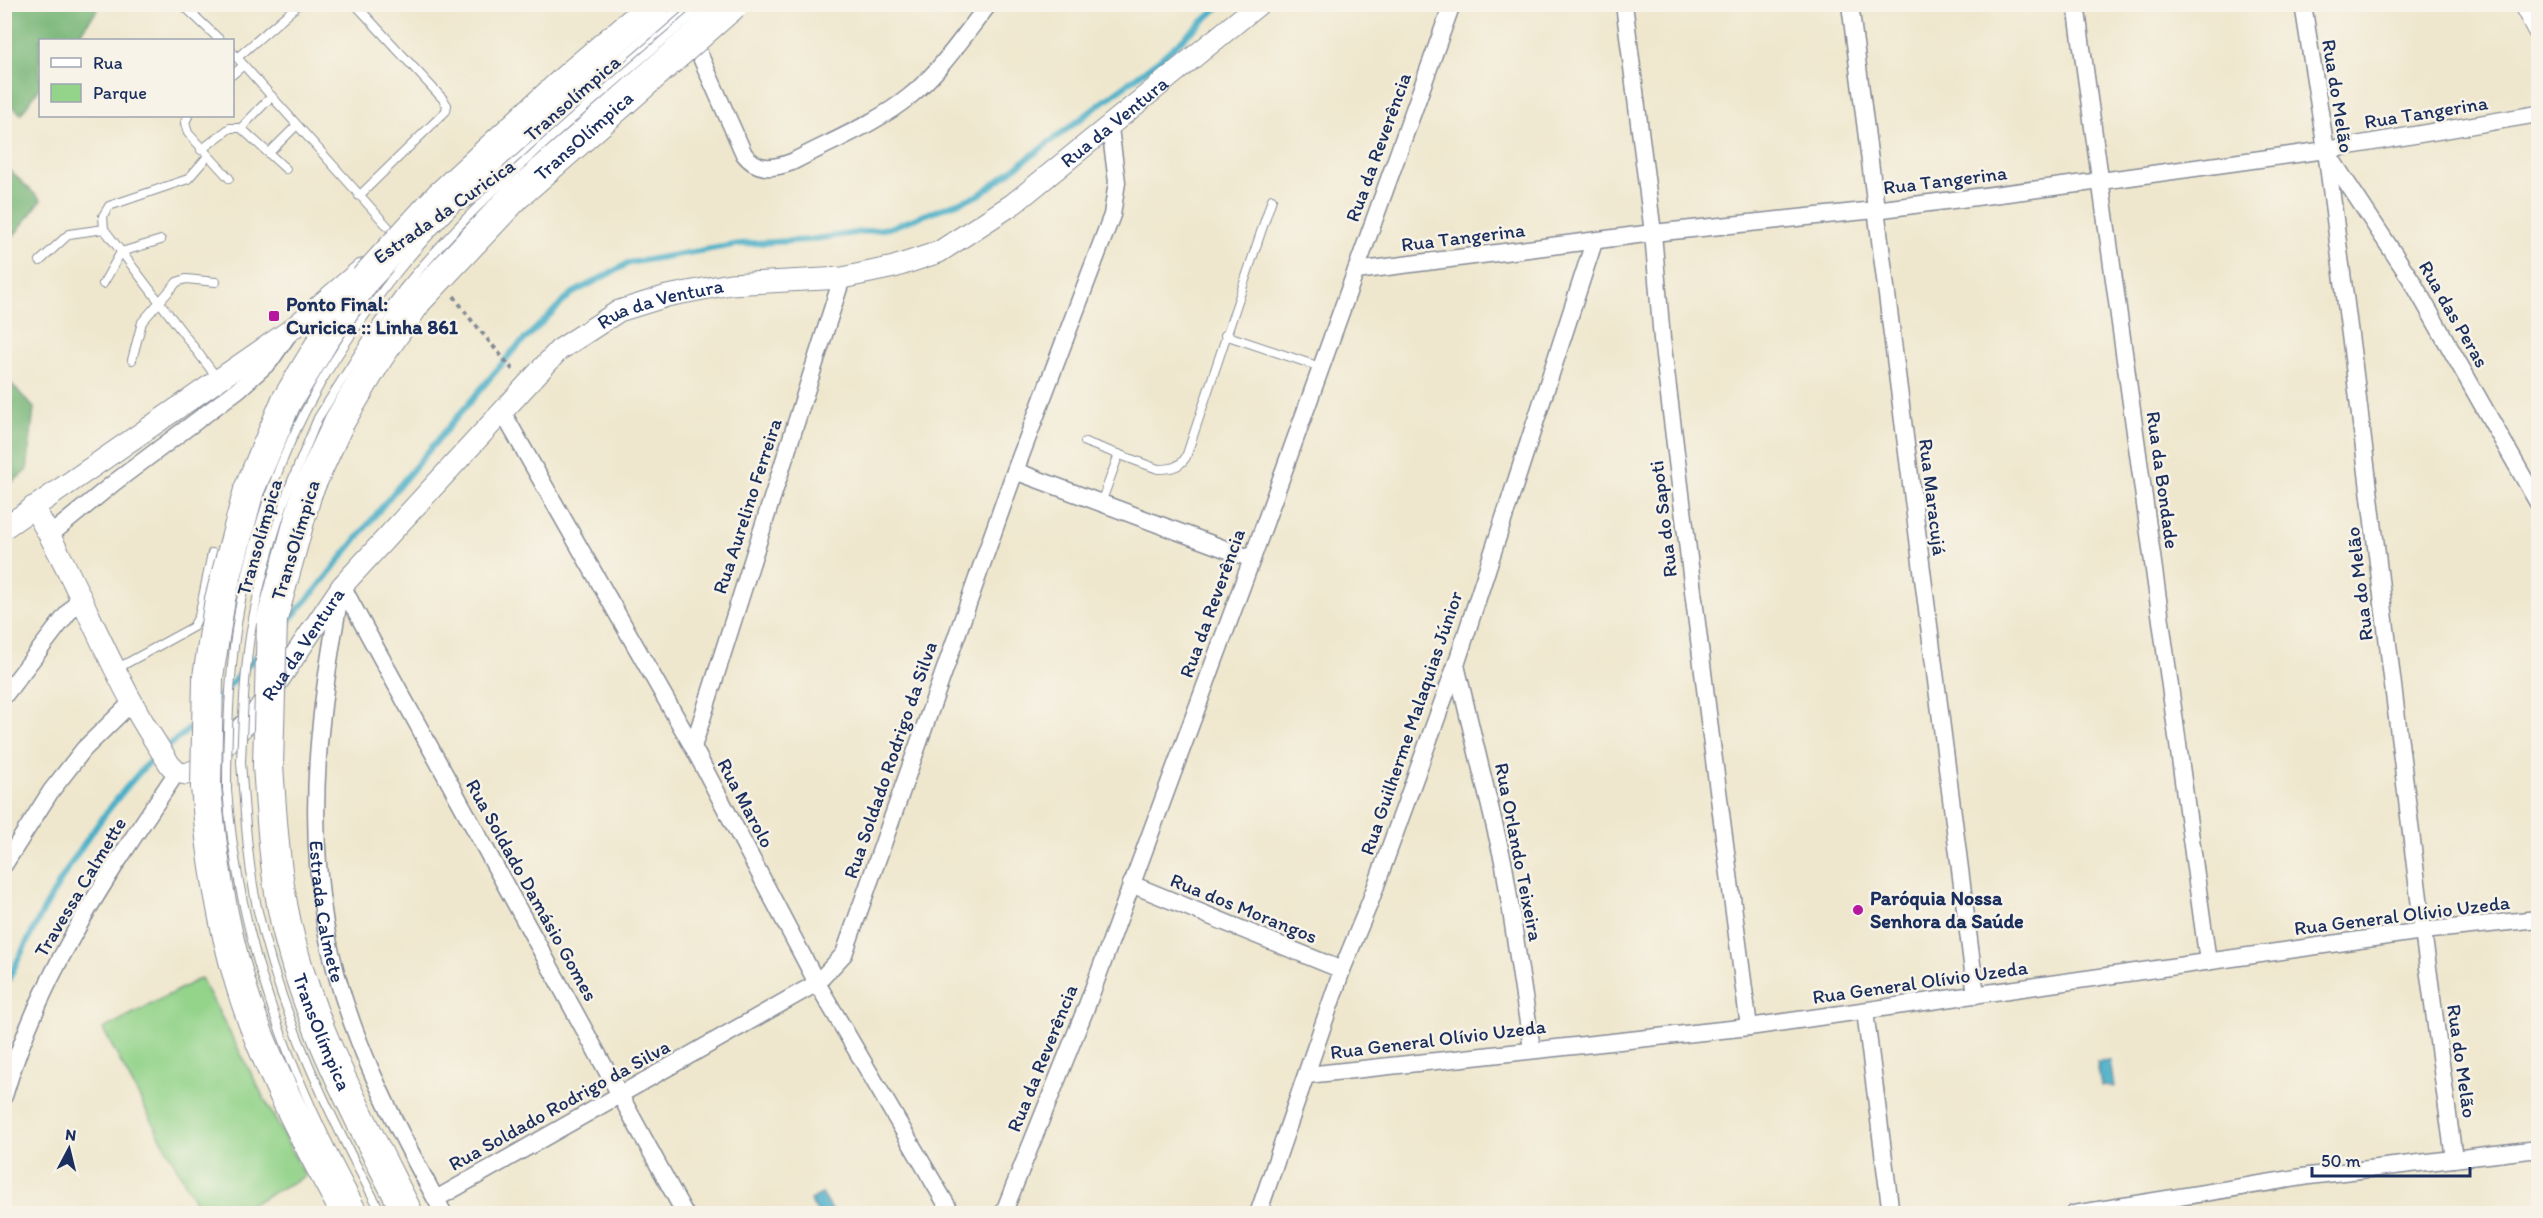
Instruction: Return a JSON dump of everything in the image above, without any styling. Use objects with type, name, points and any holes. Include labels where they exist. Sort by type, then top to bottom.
[{"type":"highway","name":"TransOlímpica","points":[[408,1214],[351,1101],[320,1029],[296,962],[254,764],[272,619],[298,490],[378,357],[410,295],[515,196],[733,4]]},
{"type":"highway","name":"TransOlímpica","points":[[347,1214],[317,1161],[268,1054],[241,985],[226,928],[210,845],[216,787],[208,677],[220,599],[259,493],[286,402],[324,339],[378,280],[446,192],[572,75],[680,7]]},
{"type":"street","points":[[680,7],[744,154],[752,164],[778,167],[792,162],[882,114],[911,95],[933,73],[989,4]]},
{"type":"street","name":"Rua da Ventura","points":[[173,769],[186,774],[205,766],[257,712],[342,586],[559,350],[619,311],[667,296],[730,284],[842,278],[894,267],[939,252],[1013,204],[1110,128],[1259,4]]},
{"type":"street","name":"Rua da Reverência","points":[[1003,1214],[1086,1008],[1252,559],[1452,4]]},
{"type":"street","name":"Rua do Sapoti","points":[[1624,4],[1653,233],[1662,339],[1749,1027]]},
{"type":"street","name":"Rua Maracujá","points":[[1850,4],[1976,995]]},
{"type":"street","name":"Rua da Bondade","points":[[2076,4],[2208,962]]},
{"type":"street","name":"Rua do Melão","points":[[2303,4],[2326,150],[2423,931],[2454,1159]]},
{"type":"street","points":[[2524,4],[2538,30]]},
{"type":"street","name":"Estrada da Curicica","points":[[4,528],[292,329],[398,238],[499,175],[680,7]]},
{"type":"street","name":"Rua Tangerina","points":[[1356,271],[1653,233],[1875,210],[2101,181],[2326,150],[2538,114]]},
{"type":"street","name":"Rua Soldado Rodrigo da Silva","points":[[440,1206],[620,1094],[817,983],[844,954],[1015,471],[1112,215],[1117,182],[1110,128]]},
{"type":"street","name":"Rua das Peras","points":[[2326,150],[2412,281],[2538,503]]},
{"type":"street","name":"Rua Guilherme Malaquias Júnior","points":[[1258,1214],[1342,970],[1374,891],[1456,665],[1593,242]]},
{"type":"street","name":"Rua Aurelino Ferreira","points":[[693,747],[842,278]]},
{"type":"street","points":[[50,535],[114,482],[239,389],[270,361],[292,329]]},
{"type":"street","name":"Rua Marolo","points":[[503,413],[693,747],[817,983],[952,1214]]},
{"type":"street","points":[[1015,471],[1252,559]]},
{"type":"street","points":[[33,507],[81,596],[132,702],[173,769]]},
{"type":"street","name":"Rua Soldado Damásio Gomes","points":[[342,586],[686,1214]]},
{"type":"street","name":"Estrada Calmete","points":[[342,586],[327,663],[319,727],[315,789],[325,925],[356,1030],[382,1096],[440,1206]]},
{"type":"street","points":[[4,696],[81,596]]},
{"type":"street","name":"Rua Orlando Teixeira","points":[[1456,665],[1504,865],[1532,1049]]},
{"type":"street","points":[[4,865],[51,791],[84,749],[132,702]]},
{"type":"street","name":"Travessa Calmette","points":[[4,1096],[29,1022],[57,962],[93,897],[173,769]]},
{"type":"street","name":"Rua dos Morangos","points":[[1131,884],[1342,970]]},
{"type":"street","name":"Rua General Olívio Uzeda","points":[[1307,1075],[1749,1027],[2423,931],[2538,919]]},
{"type":"street","points":[[1865,1011],[1891,1214]]},
{"type":"street","points":[[2074,1214],[2309,1176],[2538,1149]]},
{"type":"lane","points":[[298,4],[235,55],[398,238]]},
{"type":"lane","points":[[355,4],[447,105],[446,111],[359,196]]},
{"type":"lane","name":"Transolímpica","points":[[410,295],[432,253],[484,200],[705,4]]},
{"type":"lane","points":[[183,5],[219,39]]},
{"type":"lane","points":[[234,73],[244,65]]},
{"type":"lane","points":[[241,128],[272,96]]},
{"type":"lane","points":[[188,117],[185,123],[188,133],[230,178]]},
{"type":"lane","points":[[270,153],[297,125]]},
{"type":"lane","points":[[218,380],[104,229],[103,216],[109,206],[188,179],[205,153],[230,128],[241,128],[286,169]]},
{"type":"lane","points":[[1085,442],[1158,469],[1180,465],[1186,457],[1225,334],[1272,199]]},
{"type":"lane","points":[[40,261],[69,234],[104,229]]},
{"type":"lane","points":[[103,284],[121,252],[161,240]]},
{"type":"lane","points":[[132,360],[142,322],[177,282],[186,279],[216,282]]},
{"type":"lane","points":[[1225,334],[1320,367]]},
{"type":"lane","points":[[1101,503],[1119,454]]},
{"type":"lane","points":[[116,669],[193,627],[199,616],[212,553]]},
{"type":"lane","name":"Transolímpica","points":[[254,764],[248,845],[257,907],[277,978],[323,1096],[350,1155],[382,1214]]},
{"type":"lane","name":"Transolímpica","points":[[216,787],[231,842],[245,918],[259,970],[283,1040],[330,1150],[365,1214]]},
{"type":"path","points":[[495,349],[508,365]]},
{"type":"green space","points":[[5,4],[101,5],[76,39],[39,39],[39,88],[21,114],[5,100]]},
{"type":"green space","points":[[4,165],[41,200],[5,247],[4,247]]},
{"type":"green space","points":[[5,377],[34,408],[27,470],[5,488]]},
{"type":"green space","points":[[201,978],[305,1176],[234,1213],[201,1213],[103,1029]]},
{"type":"water","points":[[2110,1061],[2114,1087],[2101,1086],[2097,1062]]},
{"type":"water","points":[[822,1194],[834,1213],[818,1213],[810,1200]]},
{"type":"waterway","points":[[282,628],[512,352],[571,294],[629,263],[740,244],[808,240],[889,228],[979,195],[1159,60],[1222,4]]},
{"type":"waterway","points":[[217,699],[261,651]]},
{"type":"waterway","points":[[4,989],[34,928],[84,843],[147,764],[196,722]]},
{"type":"place","name":"Ponto Final: Curicica :: Linha 861","points":[[274,316]]},
{"type":"place","name":"Paróquia Nossa Senhora da Saúde","points":[[1858,910]]}]
